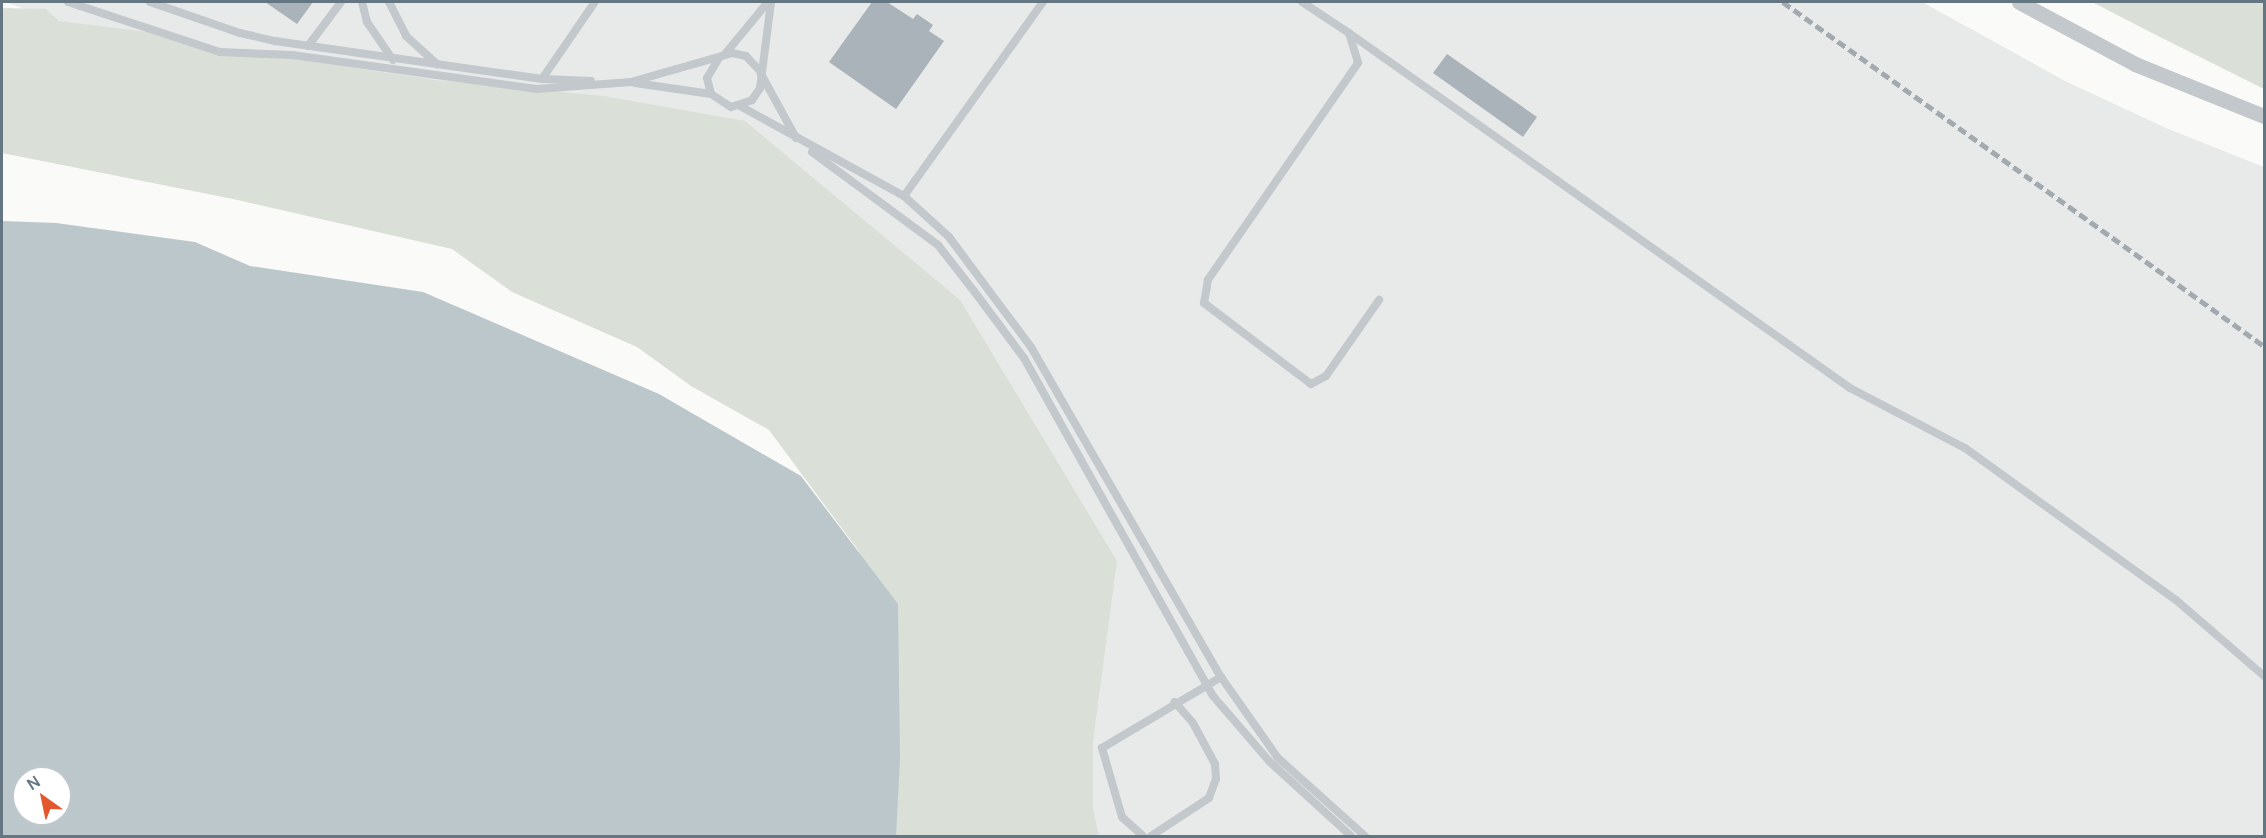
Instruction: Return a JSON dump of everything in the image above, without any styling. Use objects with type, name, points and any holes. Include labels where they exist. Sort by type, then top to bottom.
[{"type":"street","points":[[2019,2],[2135,64],[2265,116]]},
{"type":"lane","points":[[68,2],[220,52],[292,55],[537,89],[632,82],[723,56],[746,56],[760,73],[798,141],[938,245],[974,291],[1024,358],[1207,685],[1270,762],[1351,837]]},
{"type":"lane","points":[[150,2],[240,33],[308,46],[542,79],[632,82],[711,94],[723,105],[740,106],[798,141],[904,196],[949,237],[1031,347],[1221,677],[1278,758],[1365,837]]},
{"type":"lane","points":[[308,46],[341,2]]},
{"type":"lane","points":[[362,2],[367,22],[401,70]]},
{"type":"lane","points":[[389,2],[406,36],[437,64]]},
{"type":"lane","points":[[542,79],[595,2]]},
{"type":"lane","points":[[711,94],[709,69],[770,2]]},
{"type":"lane","points":[[740,106],[757,95],[770,2]]},
{"type":"lane","points":[[904,196],[1043,2]]},
{"type":"lane","points":[[1302,2],[1850,387],[1965,448],[2176,600],[2265,676]]},
{"type":"lane","points":[[1349,33],[1358,63],[1208,280],[1203,297],[1204,303],[1311,384],[1326,376],[1379,300]]},
{"type":"lane","points":[[1143,837],[1122,817],[1102,748],[1175,702],[1221,677]]},
{"type":"lane","points":[[1151,837],[1209,798],[1216,779],[1215,764],[1198,733],[1175,702]]},
{"type":"shaded area","points":[[5,2],[1922,2],[2065,81],[2166,128],[2264,167],[2264,836],[1068,836],[1058,693],[427,93],[59,21]]},
{"type":"shaded area","points":[[2092,2],[2264,2],[2264,89],[2156,35]]},
{"type":"shaded area","points":[[2,8],[46,9],[59,21],[155,33],[212,47],[435,80],[603,96],[745,121],[960,300],[1117,561],[1093,741],[1093,810],[1099,836],[893,836],[883,608],[858,550],[769,430],[691,386],[637,347],[512,292],[452,249],[233,199],[2,153]]},
{"type":"shaded area","points":[[2,221],[56,223],[195,242],[250,266],[423,292],[659,394],[801,476],[898,604],[900,759],[896,836],[2,836]]},
{"type":"building","points":[[265,2],[313,2],[297,24]]},
{"type":"building","points":[[872,2],[887,2],[913,19],[917,14],[933,25],[929,31],[944,41],[896,109],[829,62]]},
{"type":"building","points":[[1447,54],[1537,117],[1523,137],[1433,73]]},
{"type":"railway","points":[[1783,2],[2264,346]]}]
